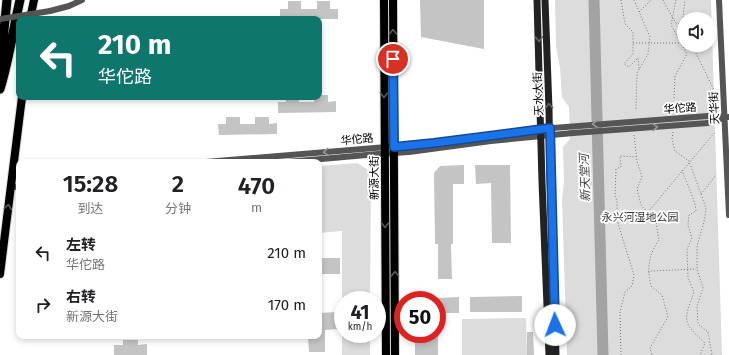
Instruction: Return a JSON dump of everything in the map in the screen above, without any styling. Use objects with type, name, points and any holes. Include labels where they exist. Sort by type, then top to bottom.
[{"type":"highway","points":[[0,73],[7,0]]},
{"type":"highway","points":[[16,16],[20,0]]},
{"type":"highway","points":[[0,89],[6,69],[16,16]]},
{"type":"main road","points":[[31,16],[34,0]]},
{"type":"main road","name":"新源大街","points":[[384,0],[386,355]]},
{"type":"main road","name":"新源大街","points":[[393,0],[395,355]]},
{"type":"main road","name":"天水大街","points":[[537,0],[540,128],[549,355]]},
{"type":"main road","name":"天水大街","points":[[545,0],[556,355]]},
{"type":"main road","points":[[17,159],[22,100]]},
{"type":"main road","points":[[0,274],[16,171]]},
{"type":"street","points":[[19,16],[50,11],[69,6],[82,0]]},
{"type":"street","name":"天华街","points":[[719,0],[727,117],[729,215]]},
{"type":"street","points":[[0,19],[16,16]]},
{"type":"street","name":"华佗路","points":[[394,150],[540,128],[708,116],[727,117]]},
{"type":"street","name":"华佗路","points":[[251,159],[385,150],[409,152],[573,133],[708,123],[727,117]]},
{"type":"street","name":"华佗路","points":[[312,159],[385,150]]},
{"type":"path","points":[[621,0],[625,24],[632,32],[633,43],[633,54],[624,64],[630,67],[638,58],[639,69]]},
{"type":"path","points":[[634,0],[650,37],[648,54],[637,73],[636,109]]},
{"type":"path","points":[[638,12],[651,0]]},
{"type":"path","points":[[663,0],[677,23]]},
{"type":"path","points":[[676,0],[671,24],[677,35]]},
{"type":"path","points":[[684,12],[685,0]]},
{"type":"path","points":[[633,43],[677,43]]},
{"type":"path","points":[[674,98],[675,76],[687,54],[686,52]]},
{"type":"path","points":[[695,52],[714,90]]},
{"type":"path","points":[[673,130],[672,139],[675,151],[689,161],[706,208],[704,222],[697,246],[697,269],[702,288],[697,306],[698,324],[708,332],[712,355]]},
{"type":"path","points":[[648,212],[689,161],[715,132]]},
{"type":"path","points":[[634,135],[636,157],[642,177],[638,189],[641,205],[656,222],[659,240],[652,251],[648,272],[651,286],[662,295],[668,317],[650,348],[652,355]]},
{"type":"path","points":[[621,355],[620,312],[625,292],[632,286],[634,275],[617,220],[617,201],[615,196],[616,169],[622,167],[620,156],[636,157]]},
{"type":"path","points":[[682,170],[688,188],[696,202],[696,211],[689,215],[688,225],[692,238],[687,249],[688,278],[694,292],[686,316],[688,328],[705,343],[700,355]]},
{"type":"path","points":[[701,194],[716,175]]},
{"type":"path","points":[[648,272],[651,270],[697,269]]},
{"type":"green space","name":"永兴河湿地公园","points":[[555,0],[711,0],[711,12],[677,12],[677,52],[713,52],[722,355],[567,355],[562,200],[564,182],[563,147],[570,139],[569,107],[562,97],[560,68],[556,47]]},
{"type":"green space","points":[[357,163],[367,169],[371,181],[370,291],[342,291],[342,231],[322,233],[322,166]]},
{"type":"green space","points":[[526,318],[527,355],[462,355],[462,319]]},
{"type":"green space","points":[[342,343],[370,343],[370,355],[342,355]]},
{"type":"building","points":[[420,0],[484,0],[484,49],[421,37]]},
{"type":"building","points":[[288,1],[301,1],[301,9],[317,9],[317,1],[330,1],[330,9],[338,9],[338,19],[322,19],[322,16],[280,16],[280,9],[288,9]]},
{"type":"building","points":[[322,95],[328,95],[328,102],[336,101],[336,112],[278,113],[278,102],[286,102],[286,100],[299,100],[299,102],[314,102],[314,100],[322,100]]},
{"type":"building","points":[[226,117],[240,117],[240,124],[255,124],[255,117],[269,117],[269,124],[277,123],[277,134],[219,135],[218,124],[226,124]]},
{"type":"building","points":[[464,165],[464,184],[453,184],[453,244],[451,244],[452,279],[438,279],[438,244],[435,244],[434,173],[440,166]]},
{"type":"building","points":[[475,165],[510,165],[511,243],[492,243],[491,183],[476,184]]},
{"type":"building","points":[[322,258],[340,258],[340,274],[322,274]]},
{"type":"building","points":[[522,296],[522,312],[470,312],[470,297]]},
{"type":"building","points":[[459,297],[459,313],[446,313],[446,298]]},
{"type":"building","points":[[334,312],[334,329],[325,330],[325,352],[309,352],[308,339],[322,339],[322,313]]},
{"type":"building","points":[[527,332],[533,332],[534,355],[527,355]]},
{"type":"building","points":[[123,340],[138,340],[138,345],[147,344],[147,355],[114,355],[114,345],[123,345]]},
{"type":"building","points":[[415,343],[438,343],[438,355],[415,355]]},
{"type":"waterway","name":"新天堂河","points":[[594,0],[603,355]]},
{"type":"route","points":[[393,59],[394,147],[540,128],[550,128],[555,325]]}]
